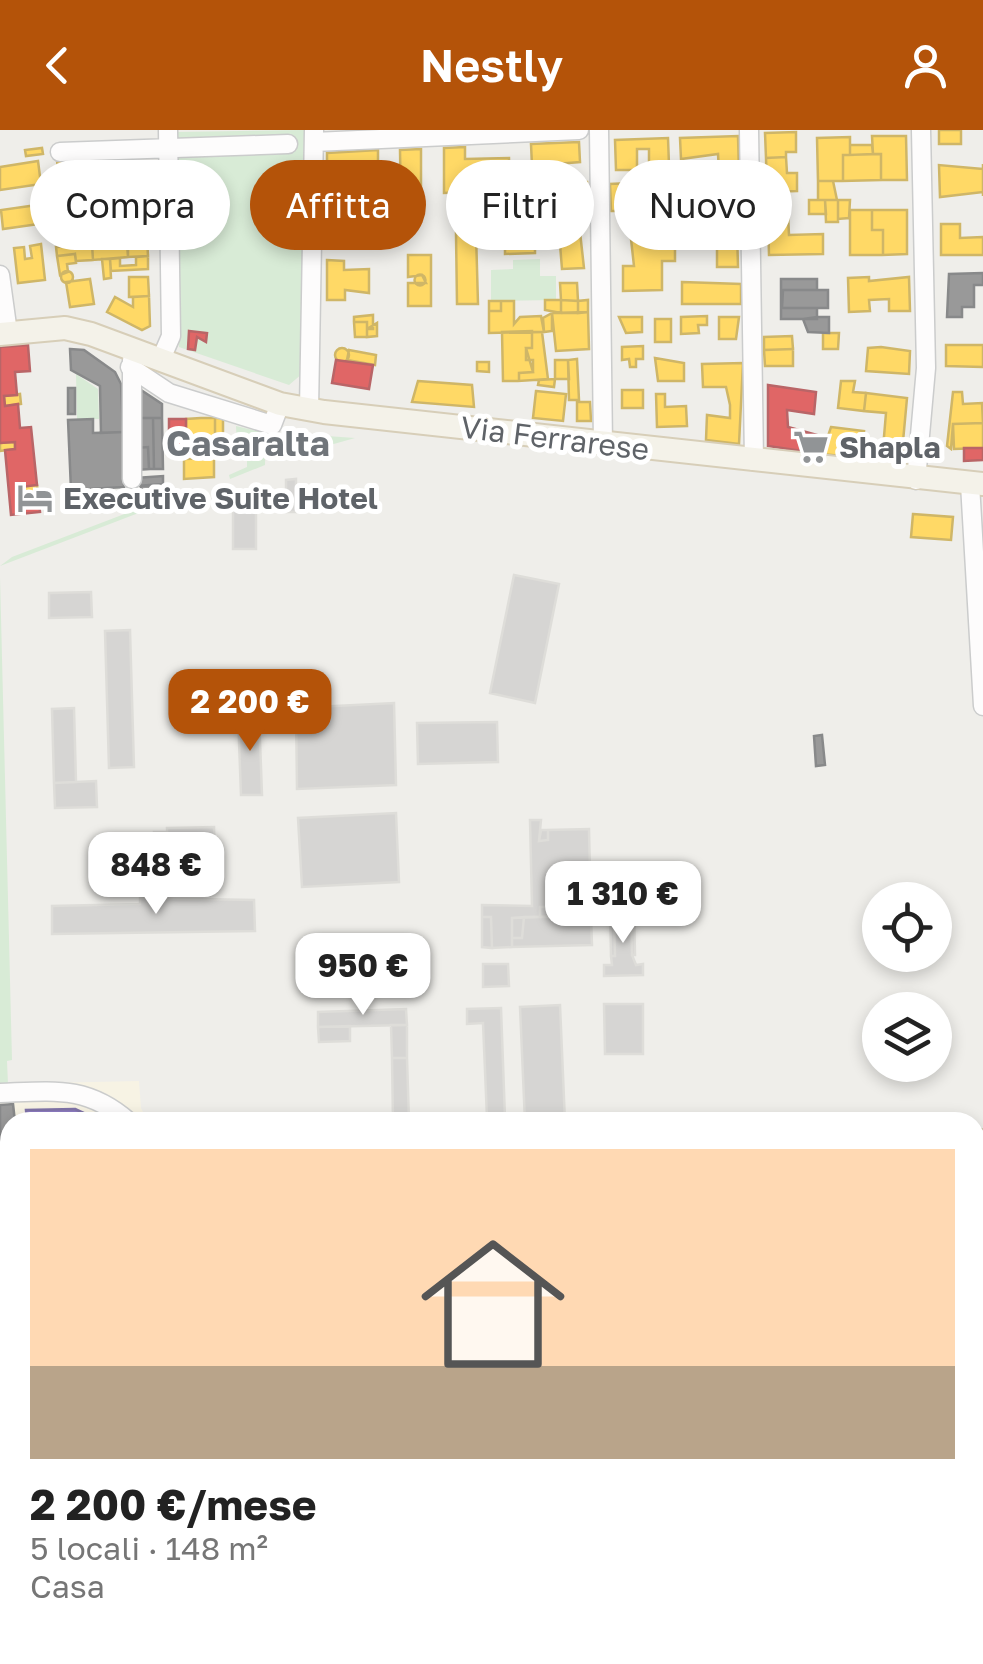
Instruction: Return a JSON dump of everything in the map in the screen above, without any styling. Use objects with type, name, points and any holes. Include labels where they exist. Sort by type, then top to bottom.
[{"type":"main road","name":"Via Ferrarese","points":[[4,333],[65,328],[133,358],[161,359],[280,404],[309,409],[977,484]]},
{"type":"street","points":[[161,359],[171,336],[168,130]]},
{"type":"street","points":[[309,409],[314,136],[579,130]]},
{"type":"street","points":[[599,130],[603,444]]},
{"type":"street","points":[[749,130],[754,461]]},
{"type":"street","points":[[916,480],[926,368],[921,130]]},
{"type":"street","points":[[60,152],[288,144]]},
{"type":"street","points":[[0,275],[4,333]]},
{"type":"street","points":[[133,358],[168,394],[272,425],[280,404]]},
{"type":"street","points":[[132,480],[133,358]]},
{"type":"street","points":[[977,484],[972,536],[983,706]]},
{"type":"street","points":[[972,536],[983,559]]},
{"type":"street","points":[[0,1093],[85,1094],[106,1102],[118,1112]]},
{"type":"shaded area","points":[[139,1081],[143,1112],[0,1112],[0,1084]]},
{"type":"green space","points":[[304,130],[304,160],[250,160],[250,250],[304,250],[303,373],[289,385],[179,347],[177,250],[230,250],[230,160],[176,160],[175,132]]},
{"type":"green space","points":[[540,259],[540,276],[556,276],[556,300],[491,301],[491,270],[513,269],[513,260]]},
{"type":"green space","points":[[76,374],[98,389],[99,419],[77,419]]},
{"type":"green space","points":[[260,423],[266,425],[265,465],[230,479],[229,475],[247,467],[247,451],[237,448],[236,426],[257,431]]},
{"type":"green space","points":[[327,436],[355,438],[277,460],[278,447],[300,450],[302,444]]},
{"type":"green space","points":[[148,505],[149,509],[0,566],[12,557]]},
{"type":"green space","points":[[0,577],[12,1060],[7,1061],[8,1084],[0,1084]]},
{"type":"building: Abitazioni","points":[[939,130],[961,130],[961,144],[939,144]]},
{"type":"building: Abitazioni","points":[[796,132],[796,152],[766,158],[765,133]]},
{"type":"building: Abitazioni","points":[[738,136],[739,160],[718,160],[718,154],[681,159],[680,138]]},
{"type":"building: Abitazioni","points":[[872,136],[906,136],[907,180],[881,180],[881,154],[873,154]]},
{"type":"building: Abitazioni","points":[[850,137],[850,155],[843,155],[843,181],[818,181],[817,138]]},
{"type":"building: Abitazioni","points":[[668,138],[669,160],[649,160],[649,149],[637,149],[637,160],[616,160],[615,140]]},
{"type":"building: Abitazioni","points":[[579,142],[580,160],[532,160],[531,144]]},
{"type":"building: Abitazioni","points":[[850,145],[872,145],[873,154],[850,155]]},
{"type":"building: Abitazioni","points":[[465,147],[465,159],[509,160],[446,160],[444,193],[444,148]]},
{"type":"building: Abitazioni","points":[[42,148],[43,154],[26,156],[25,150]]},
{"type":"building: Abitazioni","points":[[421,149],[421,160],[400,160],[400,150]]},
{"type":"building: Abitazioni","points":[[378,150],[378,160],[327,160],[327,153]]},
{"type":"building: Abitazioni","points":[[881,154],[881,180],[843,181],[843,155]]},
{"type":"building: Abitazioni","points":[[30,162],[30,186],[0,190],[0,167]]},
{"type":"building: Abitazioni","points":[[939,165],[983,169],[983,192],[940,197]]},
{"type":"building: Abitazioni","points":[[792,173],[797,173],[797,191],[792,191]]},
{"type":"building: Abitazioni","points":[[818,181],[833,181],[837,200],[818,200]]},
{"type":"building: Abitazioni","points":[[610,184],[614,184],[614,211],[611,211]]},
{"type":"building: Abitazioni","points":[[809,200],[825,200],[826,214],[809,214]]},
{"type":"building: Abitazioni","points":[[825,200],[838,200],[838,222],[826,222]]},
{"type":"building: Abitazioni","points":[[838,200],[850,200],[849,218],[838,219]]},
{"type":"building: Abitazioni","points":[[30,206],[30,225],[3,229],[1,210]]},
{"type":"building: Abitazioni","points":[[850,210],[872,210],[872,230],[883,230],[883,255],[850,255]]},
{"type":"building: Abitazioni","points":[[872,210],[907,210],[907,254],[883,255],[883,230],[872,230]]},
{"type":"building: Abitazioni","points":[[941,224],[960,224],[960,238],[983,237],[983,255],[941,255]]},
{"type":"building: Abitazioni","points":[[823,234],[823,254],[769,255],[769,250],[792,250],[792,235]]},
{"type":"building: Abitazioni","points":[[24,247],[25,259],[32,258],[31,250],[42,250],[45,280],[18,283],[14,248]]},
{"type":"building: Abitazioni","points":[[56,250],[92,250],[93,260],[76,261],[75,254],[57,256]]},
{"type":"building: Abitazioni","points":[[92,250],[128,250],[128,257],[93,260]]},
{"type":"building: Abitazioni","points":[[128,250],[148,250],[148,256],[128,257]]},
{"type":"building: Abitazioni","points":[[456,250],[476,250],[478,304],[457,304]]},
{"type":"building: Abitazioni","points":[[505,250],[535,250],[535,253],[505,254]]},
{"type":"building: Abitazioni","points":[[560,250],[582,250],[584,268],[562,269]]},
{"type":"building: Abitazioni","points":[[632,250],[675,250],[675,261],[662,261],[662,290],[623,291],[623,266],[634,266]]},
{"type":"building: Abitazioni","points":[[717,250],[738,250],[738,267],[717,267]]},
{"type":"building: Abitazioni","points":[[75,254],[76,263],[67,264],[68,272],[60,275],[57,256]]},
{"type":"building: Abitazioni","points":[[408,255],[431,255],[431,306],[408,306],[408,283],[426,283],[422,275],[408,277]]},
{"type":"building: Abitazioni","points":[[148,256],[148,269],[111,271],[110,259],[120,258],[120,266],[136,265],[136,257]]},
{"type":"building: Abitazioni","points":[[102,259],[110,259],[111,278],[104,279]]},
{"type":"building: Abitazioni","points":[[327,260],[344,261],[344,270],[369,269],[369,293],[345,290],[345,300],[327,300]]},
{"type":"building: Abitazioni","points":[[67,271],[73,277],[67,283],[61,277]]},
{"type":"building: Abitazioni","points":[[420,275],[425,280],[420,285],[415,280]]},
{"type":"building: Abitazioni","points":[[129,277],[148,277],[149,296],[129,297]]},
{"type":"building: Abitazioni","points":[[869,277],[869,281],[909,277],[910,311],[889,311],[889,299],[869,300],[870,311],[849,312],[848,278]]},
{"type":"building: Abitazioni","points":[[90,279],[94,304],[70,307],[66,282]]},
{"type":"building: Abitazioni","points":[[682,282],[741,284],[741,304],[682,304]]},
{"type":"building: Abitazioni","points":[[560,283],[577,283],[578,301],[561,300]]},
{"type":"building: Abitazioni","points":[[149,296],[150,326],[142,330],[107,312],[115,297],[133,307],[133,297]]},
{"type":"building: Abitazioni","points":[[545,300],[561,300],[561,313],[545,310]]},
{"type":"building: Abitazioni","points":[[561,300],[578,301],[578,313],[561,313]]},
{"type":"building: Abitazioni","points":[[588,300],[588,312],[578,313],[578,301]]},
{"type":"building: Abitazioni","points":[[489,301],[501,301],[501,311],[489,311]]},
{"type":"building: Abitazioni","points":[[501,301],[514,301],[514,324],[520,317],[541,316],[544,332],[489,333],[489,311],[501,311]]},
{"type":"building: Abitazioni","points":[[588,312],[589,349],[556,351],[552,313]]},
{"type":"building: Abitazioni","points":[[552,313],[552,331],[544,332],[543,318]]},
{"type":"building: Abitazioni","points":[[373,315],[373,329],[367,329],[367,322],[354,322],[354,317]]},
{"type":"building: Abitazioni","points":[[707,316],[707,325],[698,325],[699,333],[681,334],[681,317]]},
{"type":"building: Abitazioni","points":[[619,317],[642,317],[642,332],[626,333]]},
{"type":"building: Abitazioni","points":[[719,317],[739,317],[736,339],[719,339]]},
{"type":"building: Abitazioni","points":[[655,319],[671,319],[671,342],[655,342]]},
{"type":"building: Abitazioni","points":[[354,322],[367,322],[367,337],[355,337]]},
{"type":"building: Abitazioni","points":[[377,323],[377,336],[367,337],[367,329]]},
{"type":"building: Abitazioni","points":[[532,331],[532,348],[526,348],[533,372],[519,373],[519,381],[503,381],[502,332]]},
{"type":"building: Abitazioni","points":[[532,332],[542,332],[548,379],[519,381],[519,373],[533,372],[533,360],[526,360],[526,348],[532,348]]},
{"type":"building: Abitazioni","points":[[823,333],[839,333],[838,349],[823,349]]},
{"type":"building: Abitazioni","points":[[792,336],[793,349],[764,350],[764,337]]},
{"type":"building: Abitazioni","points":[[946,345],[983,345],[983,367],[946,366]]},
{"type":"building: Abitazioni","points":[[643,346],[643,359],[636,359],[636,367],[630,367],[629,359],[622,360],[622,347]]},
{"type":"building: Abitazioni","points":[[342,348],[349,355],[342,362],[335,355]]},
{"type":"building: Abitazioni","points":[[868,348],[910,351],[909,374],[866,371]]},
{"type":"building: Abitazioni","points":[[793,349],[793,366],[765,366],[764,350]]},
{"type":"building: Abitazioni","points":[[349,350],[376,355],[375,365],[347,360]]},
{"type":"building: Abitazioni","points":[[655,358],[684,363],[684,381],[658,381]]},
{"type":"building: Abitazioni","points":[[577,359],[579,400],[569,400],[568,360]]},
{"type":"building: Abitazioni","points":[[555,360],[568,360],[569,379],[555,379]]},
{"type":"building: Abitazioni","points":[[477,362],[489,362],[489,372],[477,371]]},
{"type":"building: Abitazioni","points":[[743,363],[739,444],[706,440],[707,415],[730,418],[730,405],[726,387],[703,387],[702,364]]},
{"type":"building: Abitazioni","points":[[555,379],[554,387],[538,385],[539,380]]},
{"type":"building: Abitazioni","points":[[418,381],[472,385],[474,407],[412,402]]},
{"type":"building: Abitazioni","points":[[841,381],[855,381],[853,392],[866,393],[864,411],[838,408]]},
{"type":"building: Abitazioni","points":[[622,390],[643,390],[643,408],[622,408]]},
{"type":"building: Abitazioni","points":[[536,391],[566,394],[563,421],[533,418]]},
{"type":"building: Abitazioni","points":[[953,392],[962,392],[963,404],[982,403],[983,423],[953,424],[951,449],[947,446]]},
{"type":"building: Abitazioni","points":[[866,393],[907,398],[901,463],[882,460],[886,413],[864,411]]},
{"type":"building: Abitazioni","points":[[20,394],[21,404],[5,406],[4,396]]},
{"type":"building: Abitazioni","points":[[656,394],[665,394],[665,407],[686,406],[687,426],[657,427]]},
{"type":"building: Abitazioni","points":[[577,402],[590,402],[591,421],[577,421]]},
{"type":"building: Abitazioni","points":[[215,418],[215,438],[186,439],[186,419]]},
{"type":"building: Abitazioni","points":[[215,418],[223,418],[223,437],[215,438]]},
{"type":"building: Abitazioni","points":[[983,423],[983,448],[954,449],[953,424]]},
{"type":"building: Abitazioni","points":[[831,427],[864,431],[861,458],[822,454]]},
{"type":"building: Abitazioni","points":[[278,436],[296,438],[295,447],[277,445]]},
{"type":"building: Abitazioni","points":[[223,437],[224,452],[213,453],[213,438]]},
{"type":"building: Abitazioni","points":[[15,442],[15,449],[0,451],[0,443]]},
{"type":"building: Abitazioni","points":[[214,458],[214,477],[184,479],[184,459]]},
{"type":"building: Abitazioni","points":[[37,485],[38,493],[21,495],[20,487]]},
{"type":"building: Abitazioni","points":[[913,514],[953,517],[951,540],[911,537]]},
{"type":"building: Negozi","points":[[189,331],[207,333],[206,342],[197,337],[195,350],[188,349]]},
{"type":"building: Negozi","points":[[28,345],[30,371],[15,372],[17,395],[4,396],[5,406],[18,404],[20,428],[31,427],[37,485],[20,487],[21,495],[38,493],[40,512],[11,515],[5,450],[15,449],[15,442],[0,443],[0,347]]},
{"type":"building: Negozi","points":[[336,360],[373,365],[369,389],[332,383]]},
{"type":"building: Negozi","points":[[768,385],[816,392],[814,414],[787,410],[788,427],[824,437],[822,454],[768,446]]},
{"type":"building: Negozi","points":[[169,419],[186,419],[186,447],[169,447]]},
{"type":"building: Negozi","points":[[964,448],[983,448],[983,460],[964,461]]},
{"type":"building: Uffici","points":[[75,1109],[81,1112],[26,1112]]},
{"type":"building: Industria","points":[[983,273],[983,285],[974,285],[974,307],[962,307],[962,317],[947,317],[949,274]]},
{"type":"building: Industria","points":[[781,279],[817,279],[817,290],[783,290],[782,308],[817,308],[817,319],[781,319]]},
{"type":"building: Industria","points":[[783,290],[828,290],[828,308],[782,308]]},
{"type":"building: Industria","points":[[829,317],[829,333],[808,332],[803,319]]},
{"type":"building: Industria","points":[[70,349],[84,350],[115,372],[121,384],[123,432],[101,433],[100,386],[71,370]]},
{"type":"building: Industria","points":[[68,388],[75,388],[75,414],[68,414]]},
{"type":"building: Industria","points":[[138,388],[162,404],[162,418],[136,418]]},
{"type":"building: Industria","points":[[136,418],[153,418],[154,469],[149,469],[148,447],[136,448]]},
{"type":"building: Industria","points":[[153,418],[162,418],[163,469],[154,469]]},
{"type":"building: Industria","points":[[93,419],[93,433],[123,432],[124,487],[71,490],[68,420]]},
{"type":"building: Industria","points":[[148,447],[149,469],[136,470],[136,448]]},
{"type":"building: Industria","points":[[163,476],[163,484],[136,486],[136,478]]},
{"type":"building: Industria","points":[[159,485],[159,491],[141,493],[141,486]]},
{"type":"building: Industria","points":[[822,735],[825,765],[816,766],[814,736]]},
{"type":"building: Industria","points":[[13,1104],[14,1112],[0,1112],[0,1105]]},
{"type":"building: Altro","points":[[296,479],[296,512],[286,512],[286,480]]},
{"type":"building: Altro","points":[[233,504],[256,504],[256,549],[233,549]]},
{"type":"building: Altro","points":[[514,575],[559,584],[535,703],[490,693]]},
{"type":"building: Altro","points":[[91,592],[92,617],[49,618],[49,593]]},
{"type":"building: Altro","points":[[130,630],[134,767],[109,768],[105,631]]},
{"type":"building: Altro","points":[[394,703],[396,785],[297,789],[296,708]]},
{"type":"building: Altro","points":[[74,708],[76,782],[54,783],[52,709]]},
{"type":"building: Altro","points":[[259,713],[262,795],[241,795],[238,714]]},
{"type":"building: Altro","points":[[497,722],[498,762],[418,764],[417,723]]},
{"type":"building: Altro","points":[[96,781],[97,807],[55,808],[54,783]]},
{"type":"building: Altro","points":[[396,813],[399,882],[302,887],[298,818]]},
{"type":"building: Altro","points":[[530,820],[541,820],[539,841],[548,840],[548,830],[589,829],[591,916],[550,917],[550,907],[540,907],[540,917],[512,918],[512,947],[492,948],[491,917],[482,917],[482,905],[532,906]]},
{"type":"building: Altro","points":[[214,827],[215,858],[168,859],[167,828]]},
{"type":"building: Altro","points":[[541,830],[548,830],[548,840],[539,841]]},
{"type":"building: Altro","points":[[154,832],[167,832],[168,853],[155,853]]},
{"type":"building: Altro","points":[[140,898],[254,900],[255,931],[52,934],[52,906],[140,904]]},
{"type":"building: Altro","points":[[631,906],[632,955],[636,965],[643,964],[643,975],[604,976],[604,965],[612,965],[611,956],[615,956],[614,907]]},
{"type":"building: Altro","points":[[634,906],[635,955],[632,955]]},
{"type":"building: Altro","points":[[540,907],[550,907],[550,917],[540,917]]},
{"type":"building: Altro","points":[[610,907],[614,907],[615,956],[611,956]]},
{"type":"building: Altro","points":[[591,916],[592,945],[512,947],[512,938],[522,938],[524,917]]},
{"type":"building: Altro","points":[[482,917],[491,917],[492,948],[482,947]]},
{"type":"building: Altro","points":[[524,917],[522,938],[512,938],[512,918]]},
{"type":"building: Altro","points":[[400,962],[401,992],[314,994],[314,964]]},
{"type":"building: Altro","points":[[483,964],[508,964],[509,986],[483,987]]},
{"type":"building: Altro","points":[[604,1004],[643,1004],[643,1054],[605,1054]]},
{"type":"building: Altro","points":[[560,1005],[565,1112],[525,1112],[520,1007]]},
{"type":"building: Altro","points":[[501,1008],[505,1112],[487,1112],[483,1023],[467,1024],[467,1009]]},
{"type":"building: Altro","points":[[406,1009],[407,1025],[318,1027],[318,1012]]},
{"type":"building: Altro","points":[[391,1025],[407,1025],[407,1058],[392,1058]]},
{"type":"building: Altro","points":[[350,1026],[350,1041],[319,1042],[318,1027]]},
{"type":"building: Altro","points":[[392,1058],[407,1058],[409,1112],[393,1112]]},
{"type":"place","name":"Shapla","points":[[811,447]]},
{"type":"place","name":"Executive Suite Hotel","points":[[35,498]]},
{"type":"district","name":"Casaralta","points":[[248,443]]}]
